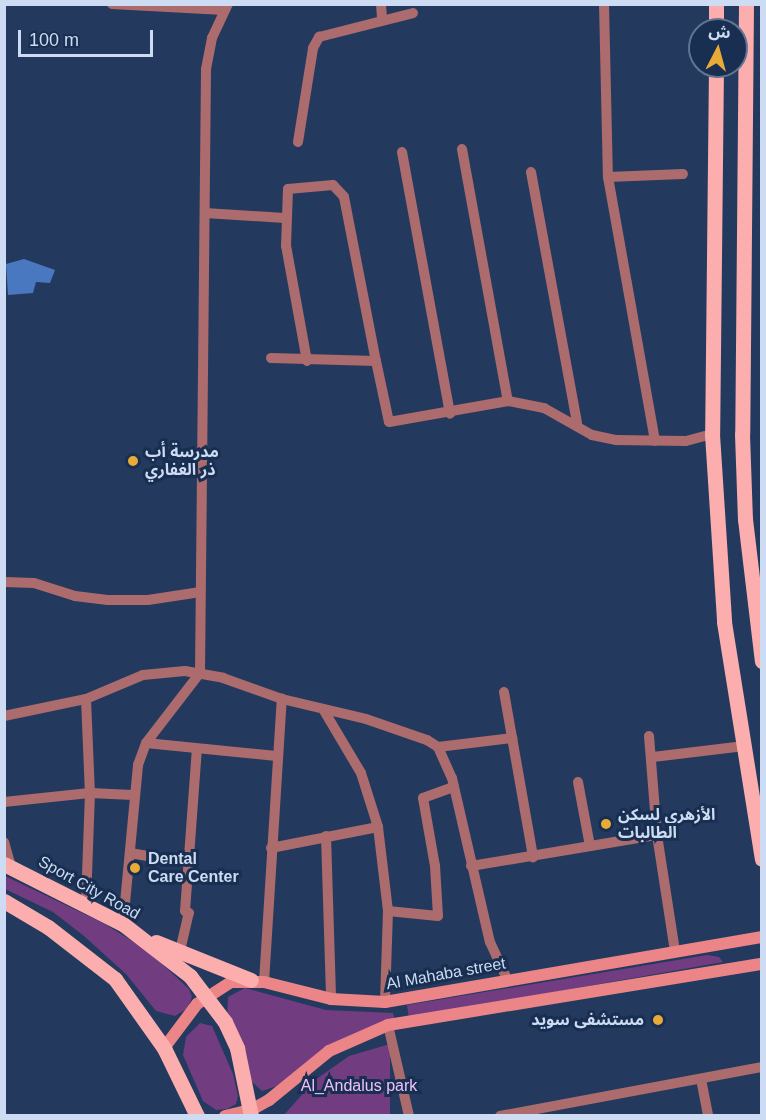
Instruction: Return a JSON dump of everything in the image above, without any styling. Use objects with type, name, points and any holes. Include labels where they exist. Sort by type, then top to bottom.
[{"type":"main road","points":[[746,4],[742,434],[745,519],[762,661]]},
{"type":"main road","points":[[716,78],[712,434],[724,622],[762,859]]},
{"type":"main road","points":[[718,520],[745,519]]},
{"type":"main road","name":"Sport City Road","points":[[8,865],[123,924],[171,959],[207,995],[237,1048],[251,1113]]},
{"type":"main road","points":[[4,901],[48,927],[115,979],[164,1048],[197,1116]]},
{"type":"main road","points":[[139,936],[258,981]]},
{"type":"main road","name":"Al Mahaba street","points":[[164,1048],[179,1024],[207,995],[231,982],[258,981],[331,999],[385,1002],[507,979],[762,937]]},
{"type":"main road","points":[[722,944],[728,952],[726,968]]},
{"type":"main road","points":[[225,1116],[251,1113],[329,1051],[388,1025],[726,968],[762,964]]},
{"type":"main road","points":[[402,1000],[406,1021]]},
{"type":"street","points":[[112,4],[226,7],[212,38],[206,69],[200,673],[146,743],[133,795],[123,924]]},
{"type":"street","points":[[381,4],[382,20]]},
{"type":"street","points":[[604,4],[608,177],[656,441]]},
{"type":"street","points":[[298,142],[316,40],[326,33],[413,13]]},
{"type":"street","points":[[462,149],[508,401]]},
{"type":"street","points":[[402,152],[450,414]]},
{"type":"street","points":[[531,172],[576,423]]},
{"type":"street","points":[[608,177],[683,174]]},
{"type":"street","points":[[307,361],[286,246],[285,218],[288,189],[333,185],[342,191],[389,422],[450,414],[508,401],[544,408],[576,423],[592,435],[656,441],[686,441],[712,434]]},
{"type":"street","points":[[205,213],[285,218]]},
{"type":"street","points":[[272,358],[307,361],[376,361]]},
{"type":"street","points":[[4,582],[34,583],[75,596],[108,600],[148,600],[200,592]]},
{"type":"street","points":[[4,716],[86,699],[143,675],[200,673],[282,699],[366,719],[438,747],[512,738]]},
{"type":"street","points":[[504,692],[533,857]]},
{"type":"street","points":[[86,699],[90,793],[86,903]]},
{"type":"street","points":[[258,981],[282,699]]},
{"type":"street","points":[[323,709],[361,773],[378,827],[388,911],[385,1002]]},
{"type":"street","points":[[649,736],[653,757],[657,835],[675,951]]},
{"type":"street","points":[[146,743],[276,756]]},
{"type":"street","points":[[653,757],[744,746]]},
{"type":"street","points":[[438,747],[454,788],[490,942],[507,979]]},
{"type":"street","points":[[180,951],[189,913],[185,911],[197,749]]},
{"type":"street","points":[[578,782],[590,846]]},
{"type":"street","points":[[388,911],[438,916],[435,866],[423,798],[454,788]]},
{"type":"street","points":[[4,802],[90,793],[133,795]]},
{"type":"street","points":[[271,848],[378,827]]},
{"type":"street","points":[[471,866],[657,835]]},
{"type":"street","points":[[326,836],[331,999]]},
{"type":"street","points":[[4,842],[8,865]]},
{"type":"street","points":[[130,854],[188,863]]},
{"type":"street","points":[[388,1025],[409,1116]]},
{"type":"street","points":[[500,1116],[762,1067]]},
{"type":"street","points":[[701,1079],[708,1116]]},
{"type":"green space","points":[[5,876],[103,923],[147,950],[189,989],[192,997],[188,1008],[175,1016],[156,1011],[126,974],[84,936],[53,912],[5,889]]},
{"type":"green space","points":[[707,955],[719,957],[723,962],[409,1018],[407,1005]]},
{"type":"green space","points":[[245,988],[326,1010],[393,1013],[395,1022],[330,1045],[277,1086],[262,1091],[250,1080],[227,1021],[228,997]]},
{"type":"green space","points":[[200,1023],[212,1026],[233,1074],[238,1096],[236,1104],[227,1109],[216,1110],[203,1101],[183,1055],[186,1037]]},
{"type":"green space","name":"Al_Andalus park","points":[[390,1044],[390,1115],[283,1116],[315,1080],[349,1056]]},
{"type":"water","points":[[24,259],[55,270],[50,283],[36,282],[33,293],[8,295],[6,264]]},
{"type":"place","name":"مدرسة أب ذر الغفاري","points":[[133,461]]},
{"type":"place","name":"الأزهري لسكن الطالبات","points":[[606,824]]},
{"type":"place","name":"Dental Care Center","points":[[135,868]]},
{"type":"place","name":"مستشفى سويد","points":[[658,1020]]}]
